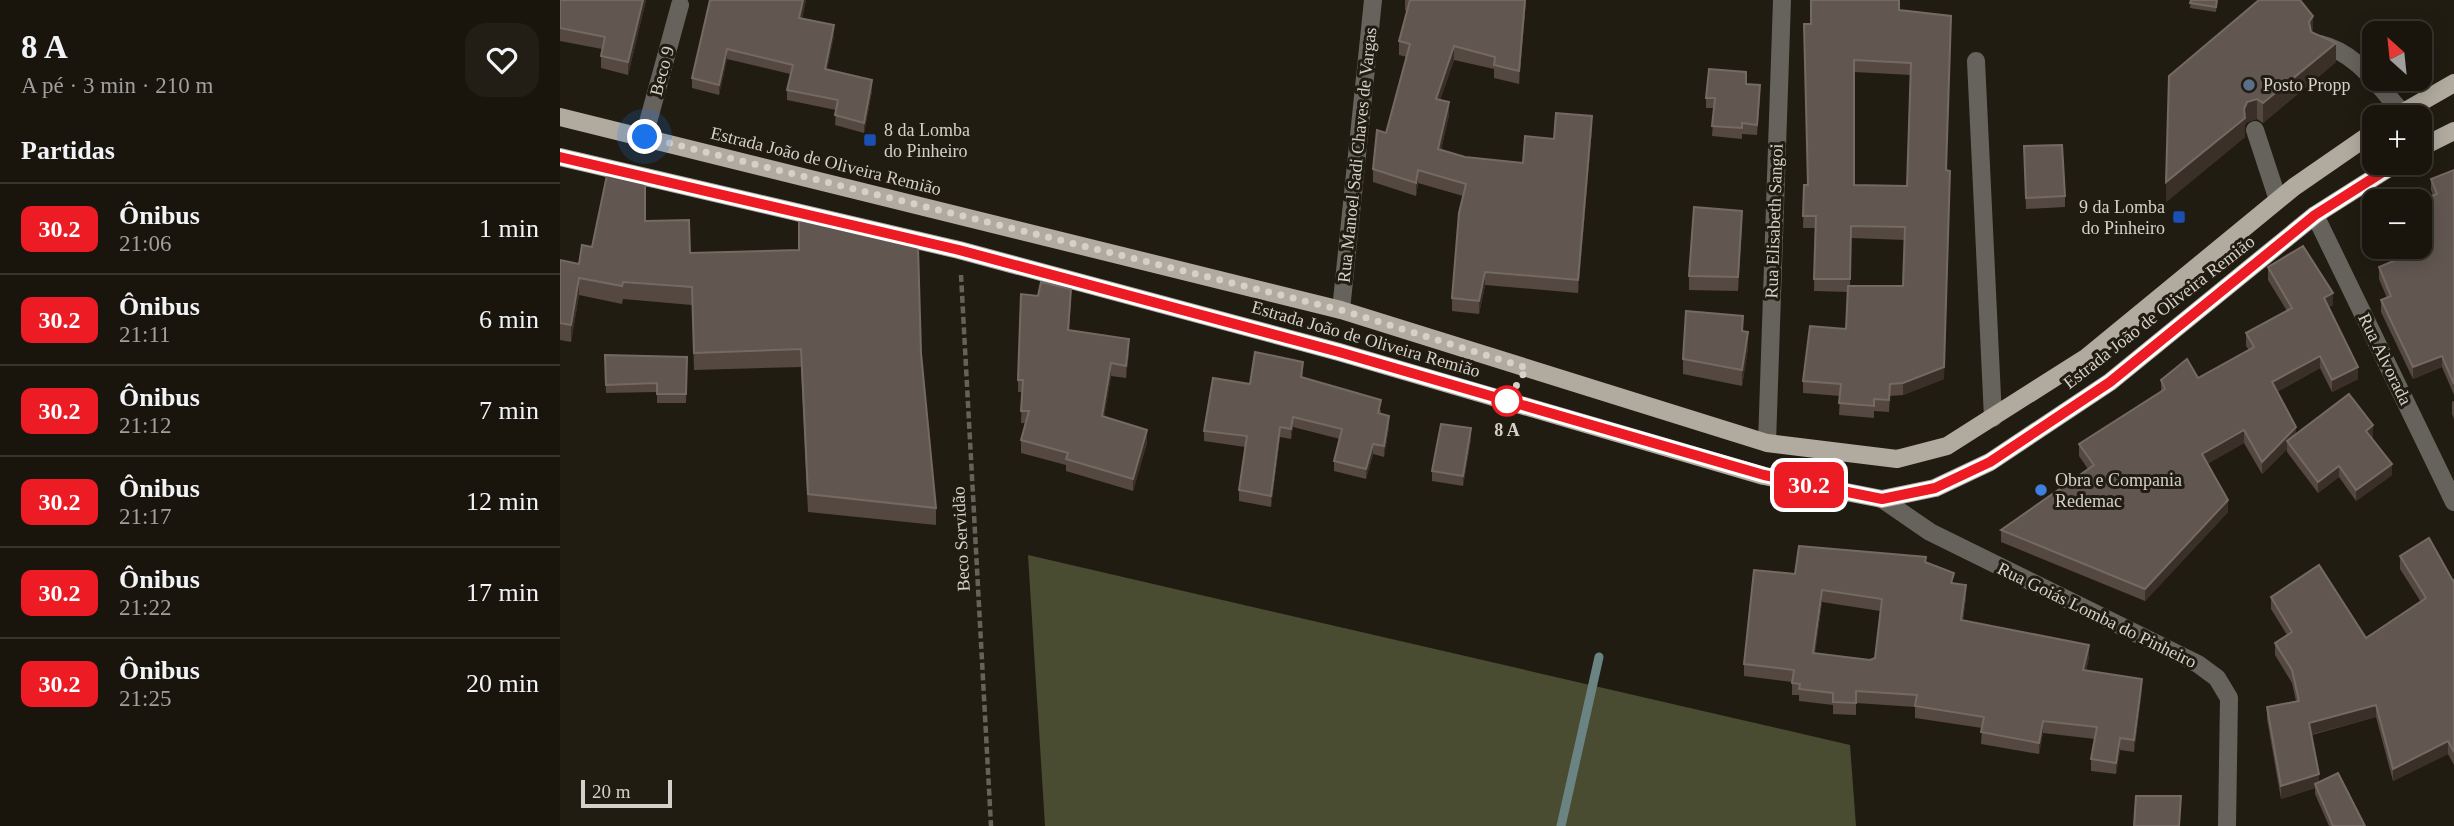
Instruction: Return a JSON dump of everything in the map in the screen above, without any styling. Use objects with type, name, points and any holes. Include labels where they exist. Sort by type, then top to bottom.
[{"type":"main road","points":[[2416,105],[2454,83]]},
{"type":"main road","name":"Estrada João de Oliveira Remião","points":[[560,117],[1341,310],[1767,443],[1897,459],[1947,446],[2087,357],[2278,200],[2362,140]]},
{"type":"main road","points":[[2432,142],[2454,131]]},
{"type":"main road","name":"Estrada João de Oliveira Remião","points":[[560,157],[959,250],[1339,352],[1764,475],[1882,499],[1935,488],[1990,462],[2110,382],[2315,215],[2378,175]]},
{"type":"street","name":"Rua Manoel Sadi Chaves de Vargas","points":[[1341,310],[1373,0]]},
{"type":"street","name":"Rua Elisabeth Sangoi","points":[[1767,443],[1782,0]]},
{"type":"street","name":"Beco 9","points":[[645,137],[680,5]]},
{"type":"street","points":[[2320,44],[2338,48],[2360,66],[2391,105]]},
{"type":"street","points":[[1976,61],[1993,418]]},
{"type":"street","points":[[2255,130],[2278,200]]},
{"type":"street","name":"Rua Alvorada","points":[[2315,215],[2454,502]]},
{"type":"street","name":"Rua Goiás Lomba do Pinheiro","points":[[1882,499],[1930,532],[2198,664],[2217,678],[2229,698],[2227,826]]},
{"type":"path","name":"Beco Servidão","points":[[959,250],[991,826]]},
{"type":"green space","points":[[1028,555],[1850,745],[1856,826],[1045,826]]},
{"type":"building","points":[[560,0],[643,0],[628,62],[601,56],[605,37],[560,28]]},
{"type":"building","points":[[710,0],[803,0],[799,18],[834,25],[825,69],[872,80],[864,123],[835,115],[838,100],[787,90],[793,65],[727,49],[719,85],[692,78]]},
{"type":"building","points":[[1410,0],[1525,0],[1519,71],[1494,65],[1495,57],[1454,46],[1436,99],[1449,102],[1438,149],[1465,157],[1523,163],[1525,136],[1554,139],[1556,113],[1592,116],[1578,280],[1485,272],[1479,301],[1452,298],[1459,213],[1466,184],[1418,170],[1416,183],[1373,169],[1377,130],[1386,133],[1410,44],[1399,41]]},
{"type":"building","points":[[1811,0],[1899,0],[1899,10],[1951,16],[1944,367],[1903,383],[1890,384],[1889,400],[1874,399],[1874,406],[1839,403],[1841,384],[1803,381],[1810,326],[1846,329],[1848,286],[1903,286],[1905,227],[1851,226],[1850,279],[1814,279],[1816,216],[1803,216],[1804,185],[1808,185],[1804,24],[1811,24]],"holes":[[[1854,60],[1911,63],[1907,186],[1854,185]]]},
{"type":"building","points":[[2191,0],[2217,0],[2216,7],[2190,3]]},
{"type":"building","points":[[2259,0],[2300,0],[2313,16],[2309,22],[2311,32],[2336,43],[2263,103],[2257,99],[2247,102],[2244,109],[2245,118],[2166,182],[2169,76]]},
{"type":"building","points":[[1709,69],[1746,72],[1746,84],[1760,85],[1757,125],[1742,123],[1742,128],[1712,126],[1715,98],[1706,98]]},
{"type":"building","points":[[2062,145],[2065,196],[2026,198],[2024,146]]},
{"type":"building","points":[[2454,170],[2454,384],[2442,356],[2413,367],[2381,300],[2391,296],[2379,267],[2398,259],[2432,259],[2432,196],[2437,194],[2431,179]]},
{"type":"building","points":[[607,175],[645,183],[645,221],[689,220],[690,253],[799,250],[799,215],[918,246],[921,353],[936,508],[808,494],[801,349],[694,353],[692,287],[623,282],[622,286],[579,278],[571,325],[560,323],[560,260],[579,264],[582,245],[592,247]]},
{"type":"building","points":[[1694,207],[1742,211],[1738,277],[1689,276]]},
{"type":"building","points":[[2303,246],[2333,293],[2324,298],[2358,367],[2332,380],[2320,356],[2272,382],[2296,427],[2262,462],[2244,430],[2202,454],[2228,500],[2145,589],[2001,530],[2094,465],[2079,444],[2165,389],[2161,380],[2187,359],[2198,378],[2254,347],[2246,333],[2292,308],[2268,267]]},
{"type":"building","points":[[1041,282],[1071,289],[1068,330],[1129,339],[1126,366],[1111,363],[1102,416],[1147,430],[1133,479],[1066,459],[1068,453],[1021,440],[1029,411],[1021,411],[1023,380],[1018,380],[1021,294],[1038,296]]},
{"type":"building","points":[[1686,311],[1743,316],[1742,331],[1748,332],[1742,370],[1683,359]]},
{"type":"building","points":[[1255,352],[1303,362],[1301,377],[1381,400],[1378,413],[1389,416],[1384,446],[1373,444],[1366,469],[1334,461],[1342,429],[1293,417],[1291,429],[1280,427],[1271,496],[1239,490],[1247,436],[1204,431],[1213,378],[1250,384]]},
{"type":"building","points":[[605,355],[687,357],[686,394],[657,394],[657,383],[606,385]]},
{"type":"building","points":[[2349,394],[2373,425],[2366,431],[2392,464],[2356,490],[2339,466],[2318,482],[2287,441]]},
{"type":"building","points":[[1441,424],[1471,428],[1463,476],[1432,471]]},
{"type":"building","points":[[2429,538],[2454,580],[2454,752],[2448,741],[2393,769],[2376,705],[2309,723],[2319,774],[2281,786],[2267,707],[2299,701],[2292,670],[2275,643],[2292,632],[2271,597],[2319,565],[2366,638],[2426,598],[2400,556]]},
{"type":"building","points":[[1799,546],[1926,557],[1925,562],[1954,573],[1951,583],[1966,585],[1961,620],[2089,645],[2083,670],[2142,679],[2134,740],[2120,738],[2116,763],[2091,759],[2097,727],[2043,721],[2039,743],[1981,732],[1984,717],[1915,706],[1917,695],[1856,691],[1856,703],[1833,702],[1833,693],[1799,689],[1800,684],[1792,683],[1794,670],[1744,664],[1754,570],[1795,574]],"holes":[[[1822,590],[1882,599],[1875,658],[1870,660],[1813,653]]]},
{"type":"building","points":[[2338,773],[2365,826],[2333,826],[2315,784]]},
{"type":"building","points":[[2136,796],[2181,796],[2179,826],[2134,826]]},
{"type":"waterway","points":[[1561,826],[1599,657]]},
{"type":"bus line","name":"30.2","points":[[560,157],[959,250],[1339,352],[1764,475],[1851,495],[1882,499],[1935,488],[1990,462],[2110,382],[2315,215],[2378,175]]},
{"type":"place","name":"Posto Propp","points":[[2249,85]]},
{"type":"place","name":"8 da Lomba do Pinheiro","points":[[870,140]]},
{"type":"place","name":"9 da Lomba do Pinheiro","points":[[2179,217]]},
{"type":"place","name":"8 A","points":[[1507,401]]},
{"type":"place","name":"Obra e Compania Redemac","points":[[2041,490]]},
{"type":"route","points":[[645,137],[1341,310],[1527,368],[1507,401]]}]
